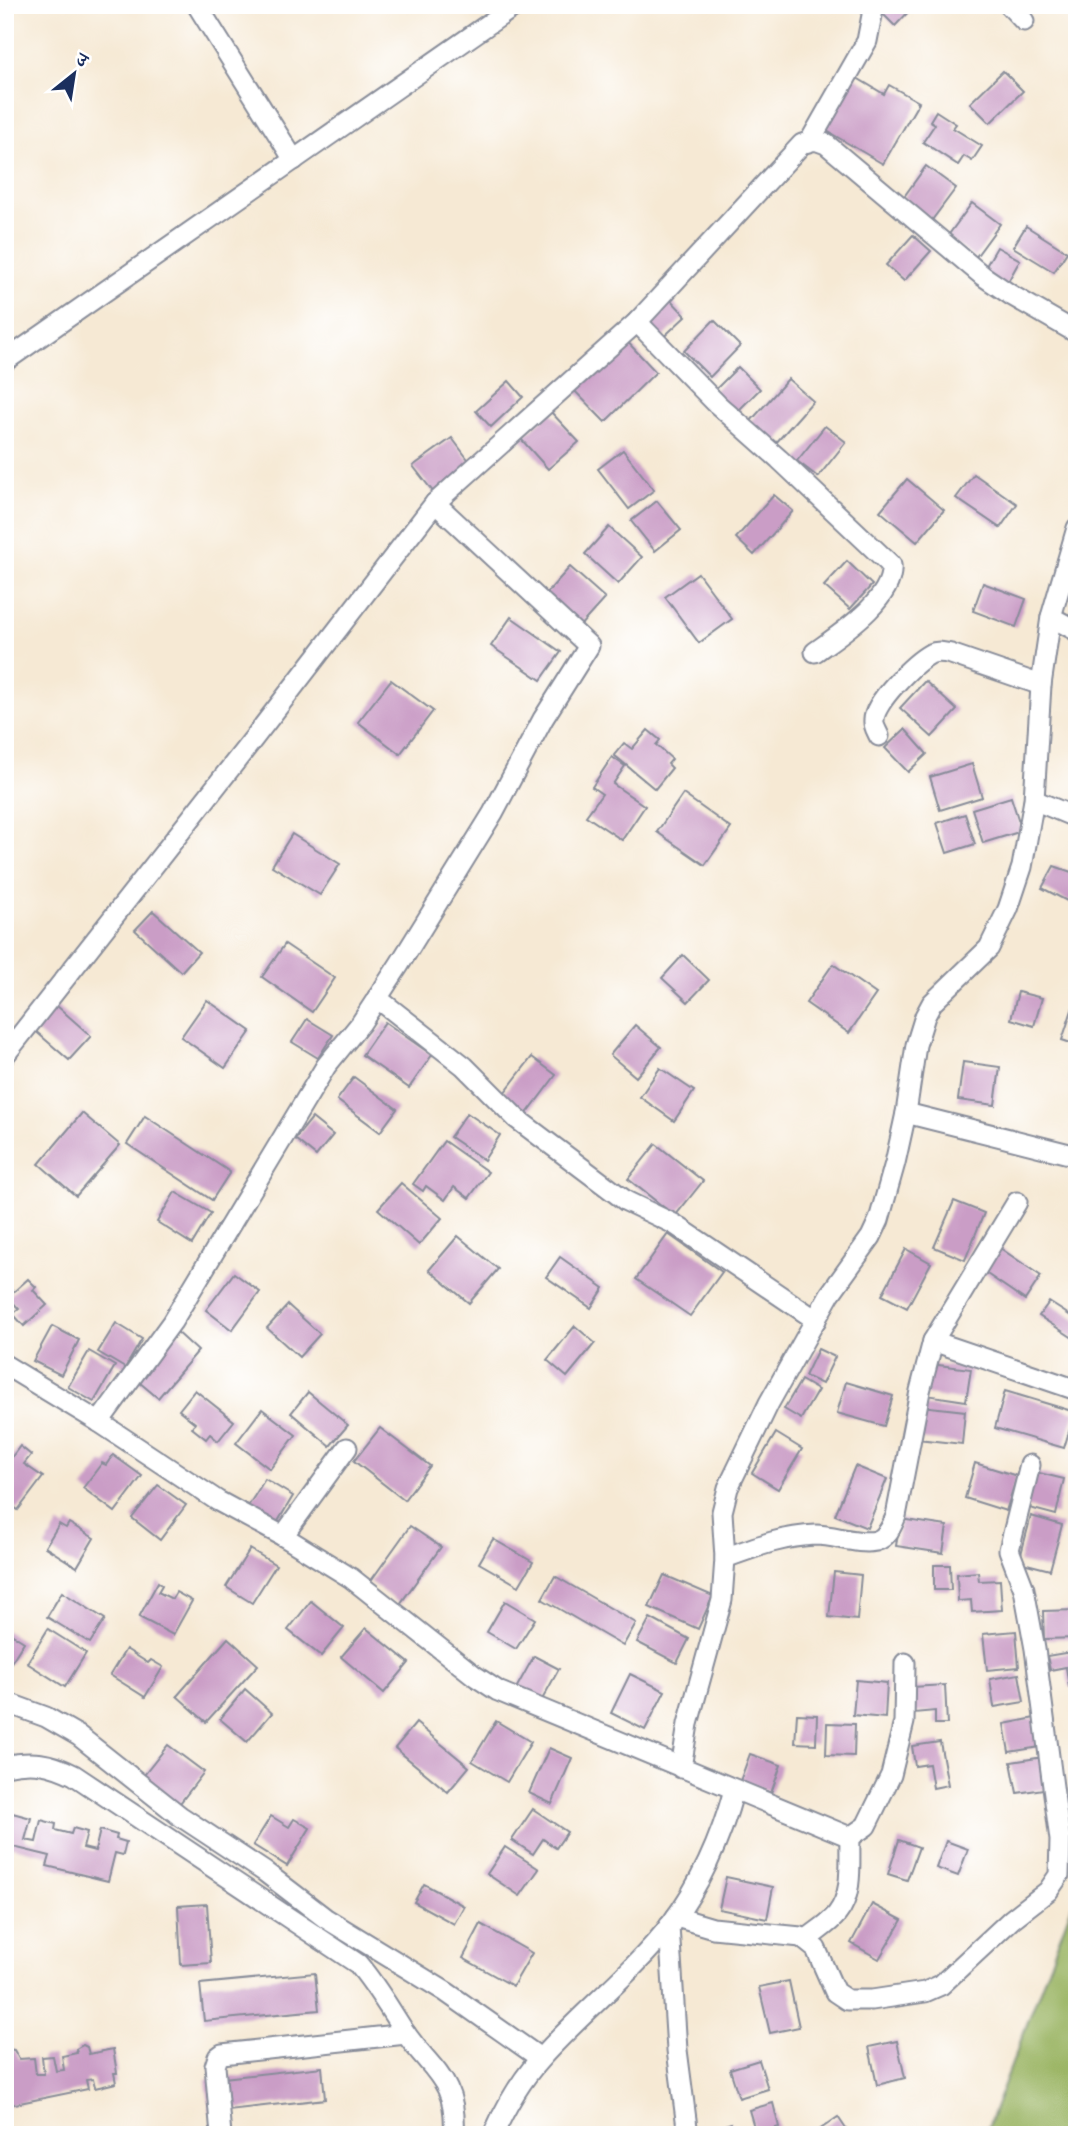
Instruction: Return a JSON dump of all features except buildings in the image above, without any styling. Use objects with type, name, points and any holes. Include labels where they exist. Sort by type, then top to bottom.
[{"type":"street","points":[[197,5],[295,160]]},
{"type":"street","points":[[5,361],[516,5]]},
{"type":"street","points":[[810,141],[867,41],[874,5]]},
{"type":"street","points":[[1009,5],[1024,20]]},
{"type":"street","points":[[5,1055],[435,503],[637,322],[802,144],[810,141],[827,144],[984,275],[1011,295],[1077,333]]},
{"type":"street","points":[[637,322],[717,404],[891,565],[892,575],[882,595],[856,621],[815,652]]},
{"type":"street","points":[[99,1422],[172,1322],[326,1066],[377,998],[461,866],[493,813],[543,719],[589,646],[435,503]]},
{"type":"street","points":[[681,1768],[686,1731],[722,1600],[725,1558],[722,1512],[728,1488],[769,1403],[830,1294],[871,1237],[879,1220],[906,1113],[920,1028],[932,1003],[980,958],[996,936],[1022,867],[1034,800],[1041,685],[1051,617],[1077,528]]},
{"type":"street","points":[[1051,617],[1077,631]]},
{"type":"street","points":[[878,736],[873,718],[877,709],[913,666],[931,654],[941,651],[1041,685]]},
{"type":"street","points":[[1034,800],[1077,818]]},
{"type":"street","points":[[377,998],[464,1066],[517,1119],[626,1201],[674,1224],[816,1320]]},
{"type":"street","points":[[906,1113],[1077,1156]]},
{"type":"street","points":[[725,1558],[791,1536],[819,1535],[871,1541],[883,1538],[897,1516],[920,1391],[933,1341],[1017,1202]]},
{"type":"street","points":[[933,1341],[1077,1390]]},
{"type":"street","points":[[5,1365],[99,1422],[218,1501],[283,1536],[351,1578],[475,1676],[498,1691],[850,1837]]},
{"type":"street","points":[[283,1536],[346,1448]]},
{"type":"street","points":[[672,1922],[793,1934],[807,1940],[816,1950],[835,1992],[847,2000],[872,2000],[925,1992],[942,1985],[1012,1919],[1048,1891],[1059,1875],[1060,1840],[1035,1649],[1024,1589],[1009,1550],[1030,1465]]},
{"type":"street","points":[[850,1837],[866,1826],[891,1775],[904,1722],[905,1663]]},
{"type":"street","points":[[5,1702],[46,1717],[79,1736],[180,1816],[265,1872],[325,1918],[446,1992],[540,2059]]},
{"type":"street","points":[[5,1766],[34,1762],[48,1764],[74,1775],[358,1964],[406,2034],[444,2079],[455,2110],[454,2135]]},
{"type":"street","points":[[493,2135],[514,2095],[540,2059],[672,1922],[719,1842],[734,1790]]},
{"type":"street","points":[[807,1940],[837,1914],[845,1898],[849,1882],[850,1837]]},
{"type":"street","points":[[672,1922],[677,2050],[688,2135]]},
{"type":"street","points":[[221,2135],[215,2066],[222,2054],[406,2034]]},
{"type":"green space","points":[[1077,1892],[1077,2135],[985,2135]]}]
